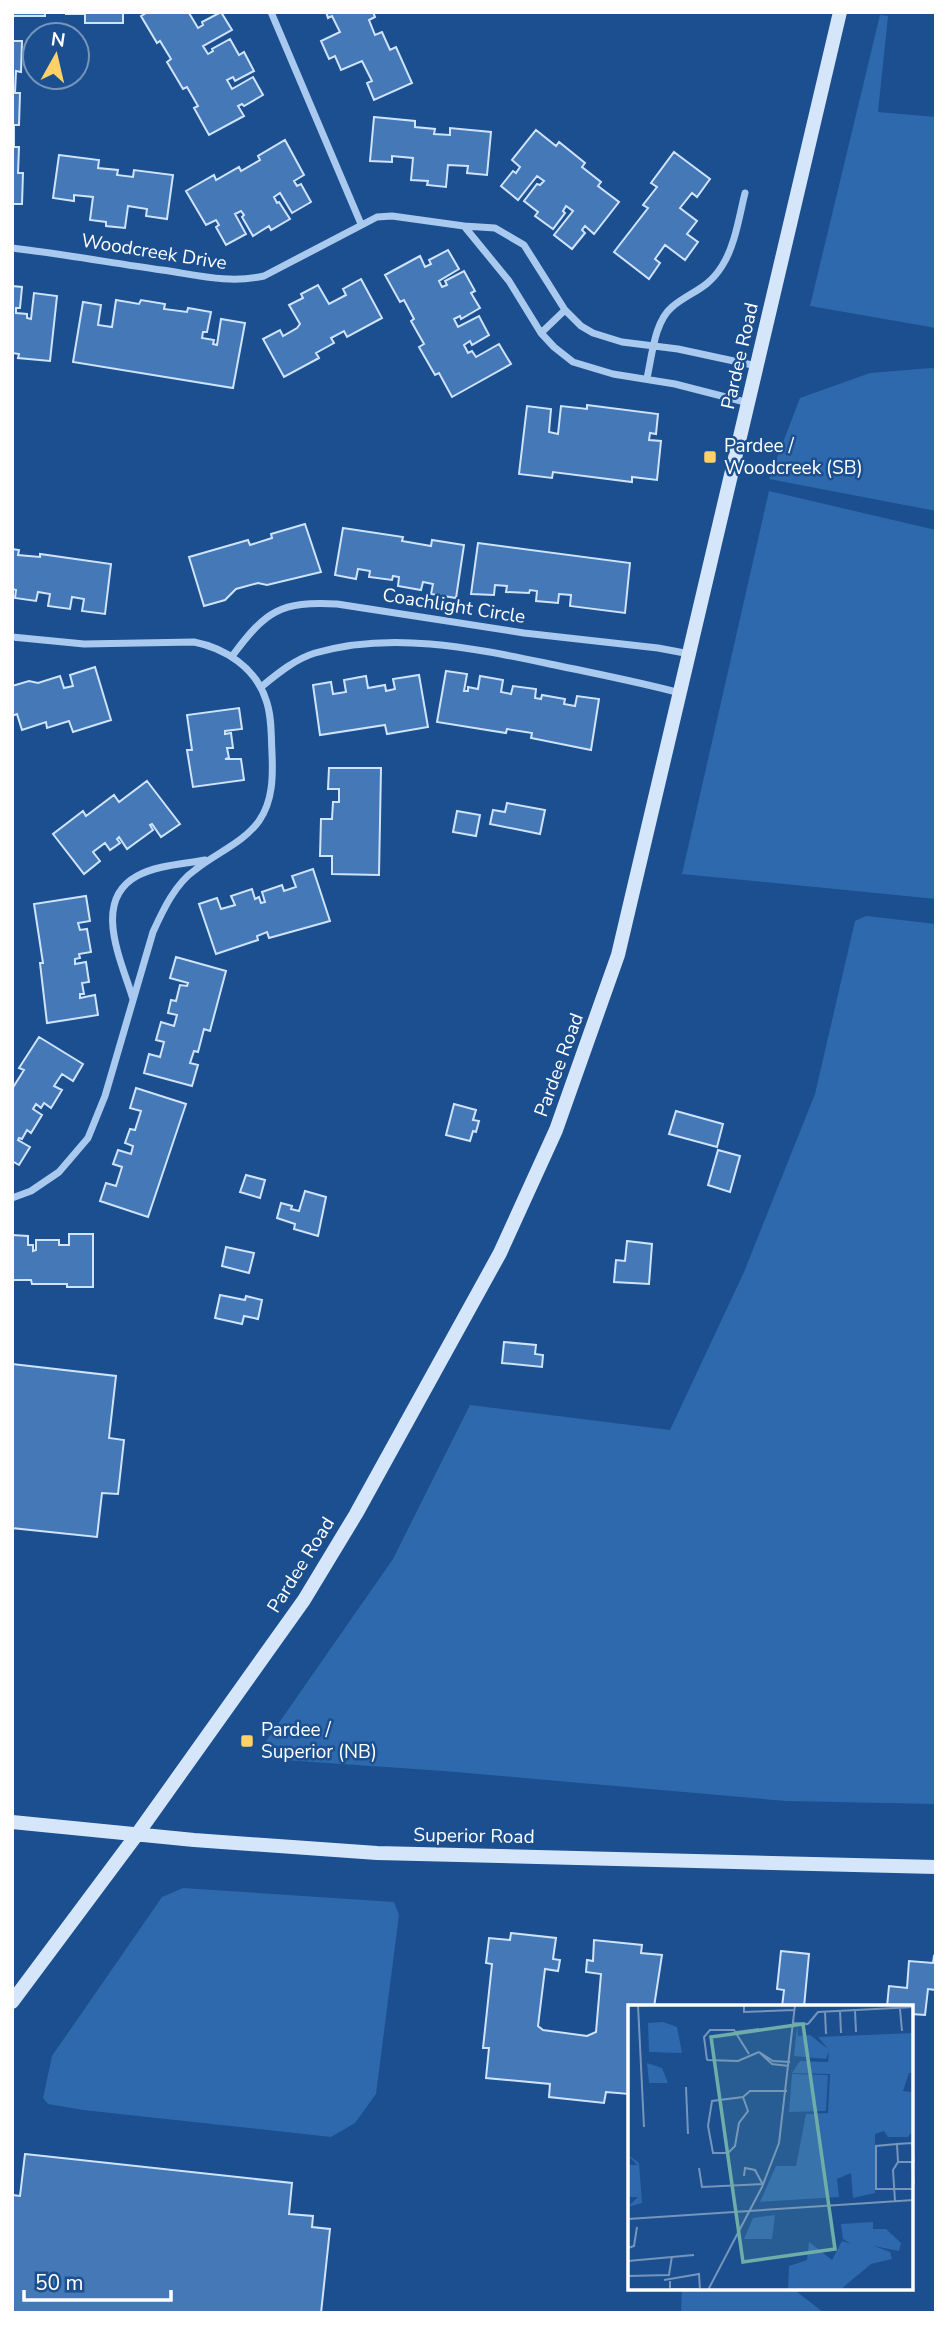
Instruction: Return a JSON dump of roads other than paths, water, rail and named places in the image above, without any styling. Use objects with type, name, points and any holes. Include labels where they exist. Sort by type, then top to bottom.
[{"type":"main road","name":"Pardee Road","points":[[12,2002],[138,1833],[304,1600],[363,1502],[500,1253],[556,1130],[618,955],[840,12]]},
{"type":"main road","name":"Superior Road","points":[[12,1822],[194,1840],[377,1853],[936,1867]]},
{"type":"street","points":[[271,12],[361,223]]},
{"type":"street","points":[[647,379],[663,318],[671,307],[699,291],[722,266],[729,254],[745,193]]},
{"type":"street","name":"Woodcreek Drive","points":[[12,248],[218,279],[247,280],[264,276],[377,217],[392,216],[495,228],[524,246],[565,310],[581,326],[593,333],[622,342],[758,366]]},
{"type":"street","points":[[464,226],[509,281],[541,333],[573,362],[613,374],[647,379],[749,403]]},
{"type":"street","points":[[541,333],[565,310]]},
{"type":"street","name":"Coachlight Circle","points":[[233,655],[255,626],[274,611],[311,603],[690,654]]},
{"type":"street","points":[[12,637],[84,644],[194,642],[233,655],[261,687],[267,701],[273,769],[267,806],[260,820],[245,836],[192,871],[163,911],[153,932],[104,1096],[88,1138],[59,1172],[31,1191],[12,1198]]},
{"type":"street","points":[[261,687],[288,666],[314,653],[373,643],[417,643],[513,657],[680,693]]},
{"type":"street","points":[[134,999],[113,930],[114,902],[123,887],[137,876],[211,859]]},
{"type":"place","name":"Pardee / Woodcreek (SB)","points":[[710,457]]},
{"type":"place","name":"Pardee / Superior (NB)","points":[[247,1741]]}]
